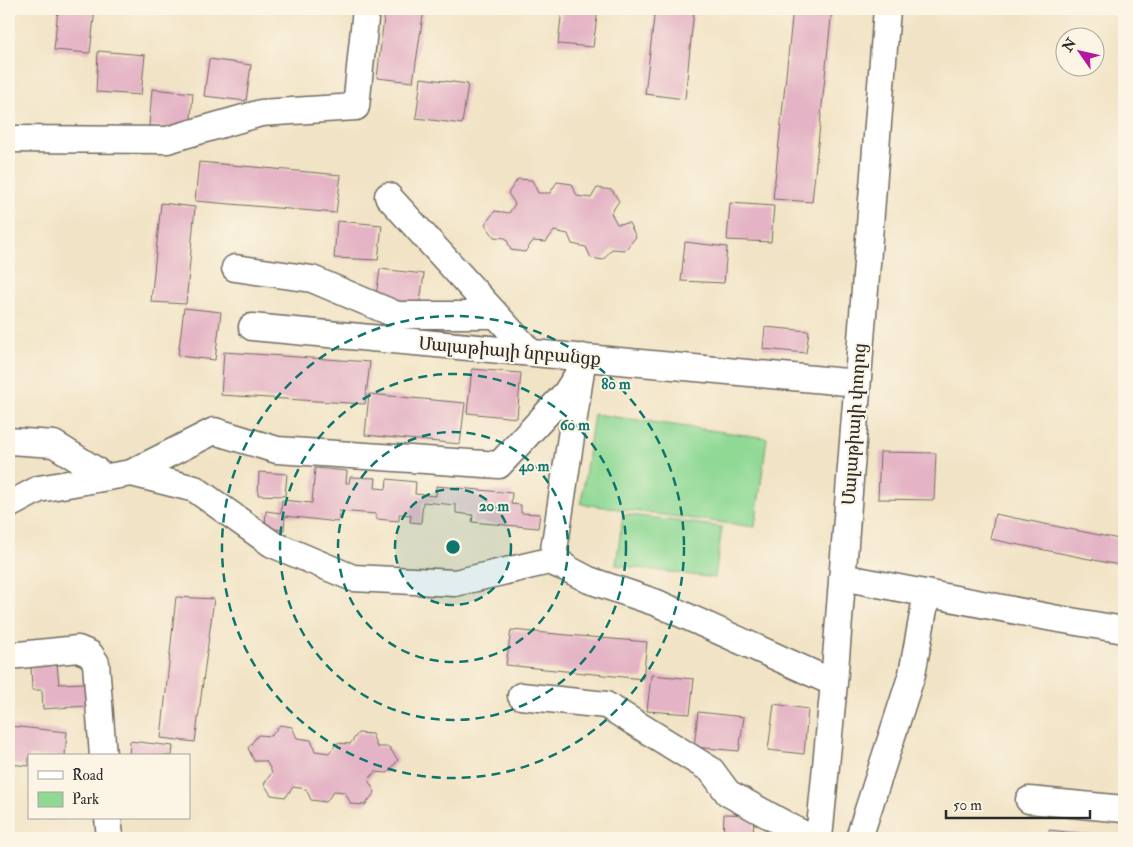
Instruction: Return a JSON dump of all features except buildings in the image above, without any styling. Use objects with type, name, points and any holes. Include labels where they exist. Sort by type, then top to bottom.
[{"type":"street","points":[[9,139],[167,140],[261,113],[356,107],[366,9]]},
{"type":"street","name":"Մալաթիայի փողոց","points":[[819,838],[834,683],[887,9]]},
{"type":"street","points":[[388,196],[530,352]]},
{"type":"street","points":[[235,268],[312,279],[397,315],[496,315]]},
{"type":"street","name":"Մալաթիայի նրբանցք","points":[[252,327],[530,352],[582,363],[857,383]]},
{"type":"street","points":[[131,473],[214,431],[277,450],[499,465],[566,393],[582,363]]},
{"type":"street","points":[[566,568],[556,559],[554,550],[582,363]]},
{"type":"street","points":[[9,441],[54,444],[102,476]]},
{"type":"street","points":[[9,505],[39,489],[102,476],[131,473],[195,489],[272,544],[353,578],[455,583],[549,561],[589,580],[657,603],[834,683]]},
{"type":"street","points":[[842,577],[1124,630]]},
{"type":"street","points":[[859,838],[912,674],[928,593]]},
{"type":"street","points":[[9,656],[78,649],[90,654],[96,663],[103,754]]},
{"type":"street","points":[[521,696],[606,705],[711,770],[728,793],[810,838]]},
{"type":"street","points":[[1028,800],[1124,809]]},
{"type":"street","points":[[108,820],[110,838]]},
{"type":"green space","points":[[594,414],[767,438],[755,527],[581,504]]},
{"type":"green space","points":[[623,514],[722,527],[715,578],[616,565]]}]
